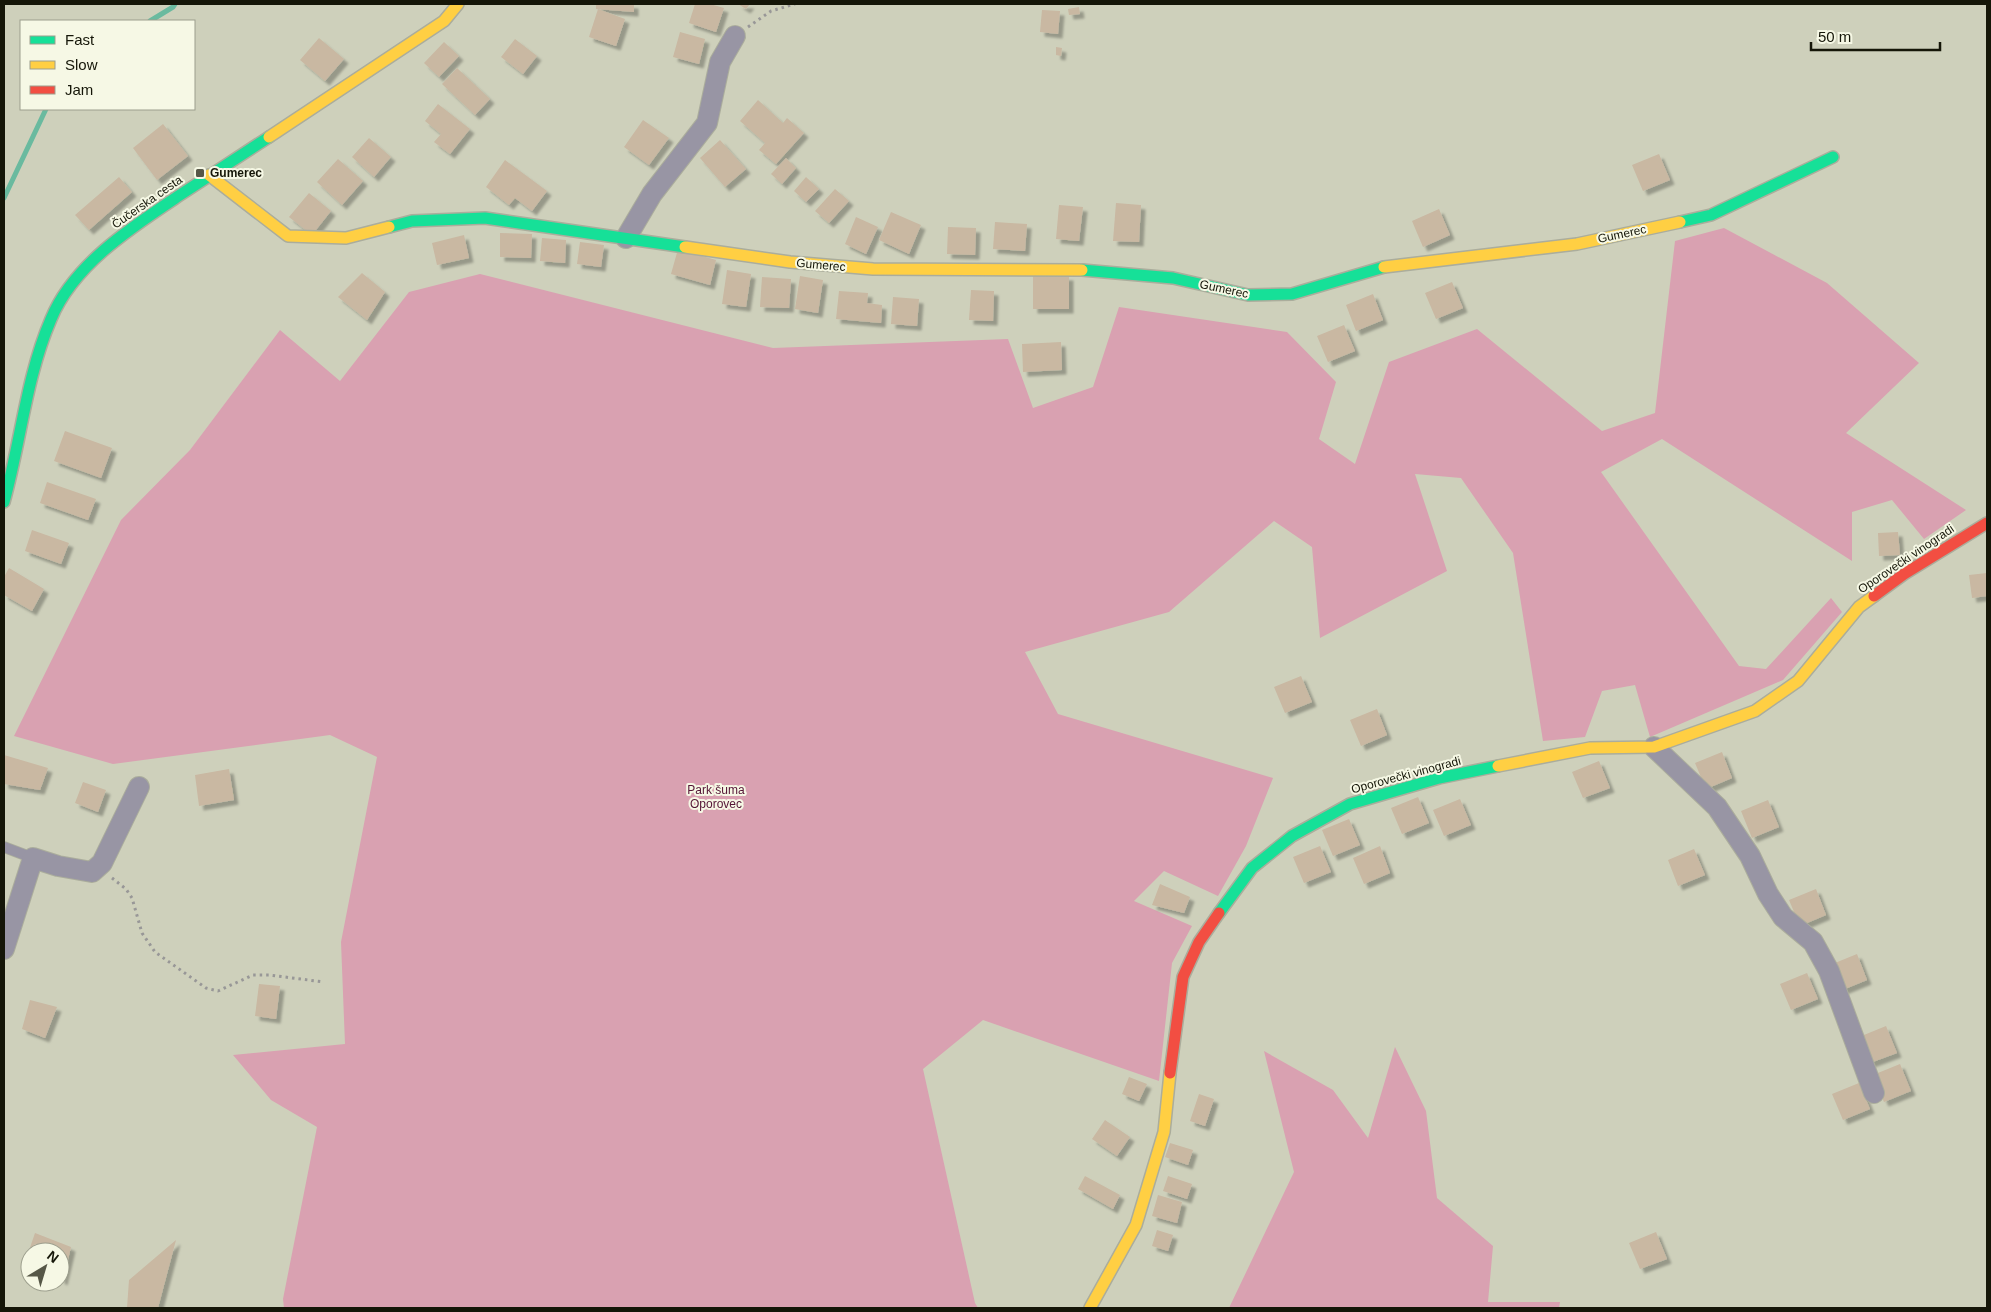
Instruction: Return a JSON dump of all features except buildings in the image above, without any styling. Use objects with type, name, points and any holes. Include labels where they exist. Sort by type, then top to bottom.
[{"type":"street","name":"Čučerska cesta","points":[[4,502],[42,338],[65,293],[98,256],[126,231],[444,21],[458,4]]},
{"type":"street","points":[[626,238],[652,194],[707,123],[720,62],[735,36]]},
{"type":"street","name":"Gumerec","points":[[210,175],[288,236],[346,238],[412,221],[485,218],[790,262],[874,269],[1074,269],[1173,278],[1248,295],[1292,294],[1379,268],[1577,244],[1711,215],[1833,157]]},
{"type":"street","name":"Oporovečki vinogradi","points":[[1090,1308],[1136,1224],[1164,1132],[1173,1041],[1183,977],[1198,942],[1252,868],[1292,836],[1350,804],[1439,778],[1590,748],[1654,746],[1755,711],[1798,681],[1859,606],[1904,574],[1987,523]]},
{"type":"street","points":[[1654,746],[1717,807],[1750,856],[1768,894],[1783,917],[1813,942],[1829,971],[1874,1093]]},
{"type":"street","points":[[4,949],[33,858],[58,866],[92,872],[102,863],[139,787]]},
{"type":"lane","points":[[4,847],[33,858]]},
{"type":"path","points":[[735,36],[771,12],[795,4]]},
{"type":"path","points":[[92,872],[110,876],[126,889],[132,898],[142,933],[155,952],[206,988],[218,991],[253,975],[269,975],[324,982]]},
{"type":"green space","name":"Park šuma Oporovec","points":[[1724,228],[1827,283],[1919,363],[1846,433],[1966,510],[1924,539],[1892,500],[1852,512],[1852,561],[1662,439],[1601,472],[1739,666],[1766,669],[1831,598],[1842,612],[1783,680],[1650,737],[1635,685],[1602,691],[1585,737],[1543,741],[1513,553],[1461,478],[1415,474],[1447,571],[1320,638],[1312,547],[1274,521],[1169,612],[1025,652],[1058,714],[1273,778],[1246,846],[1218,896],[1164,871],[1134,901],[1192,926],[1172,963],[1159,1081],[983,1020],[923,1069],[975,1303],[978,1308],[284,1308],[283,1299],[317,1127],[271,1100],[233,1055],[345,1044],[341,942],[377,757],[330,735],[113,764],[14,736],[121,520],[190,450],[280,330],[340,381],[409,292],[480,274],[773,348],[1008,339],[1033,408],[1093,387],[1119,307],[1287,332],[1336,382],[1319,439],[1355,464],[1389,362],[1477,329],[1602,431],[1655,413],[1675,241]]},
{"type":"green space","points":[[1395,1047],[1426,1111],[1437,1198],[1493,1246],[1488,1302],[1560,1302],[1559,1308],[1229,1308],[1294,1172],[1264,1051],[1333,1090],[1368,1138]]},
{"type":"waterway","points":[[152,20],[175,4]]},
{"type":"waterway","points":[[4,198],[46,110]]},
{"type":"traffic: fast","points":[[4,502],[42,341],[61,299],[90,263],[126,232],[269,137]]},
{"type":"traffic: fast","points":[[1680,222],[1711,215],[1833,157]]},
{"type":"traffic: fast","points":[[389,227],[412,221],[485,218],[685,247]]},
{"type":"traffic: fast","points":[[1082,270],[1173,278],[1248,295],[1292,294],[1384,267]]},
{"type":"traffic: fast","points":[[1219,913],[1252,868],[1292,836],[1350,804],[1439,778],[1498,766]]},
{"type":"traffic: slow","points":[[269,137],[444,21],[458,4]]},
{"type":"traffic: slow","points":[[209,175],[288,236],[346,238],[389,227]]},
{"type":"traffic: slow","points":[[1384,267],[1577,244],[1680,222]]},
{"type":"traffic: slow","points":[[685,247],[790,262],[873,269],[1082,270]]},
{"type":"traffic: slow","points":[[1498,766],[1590,748],[1654,747],[1755,711],[1798,681],[1859,607],[1874,596]]},
{"type":"traffic: slow","points":[[1090,1308],[1136,1225],[1164,1132],[1170,1073]]},
{"type":"traffic: jam","points":[[1874,596],[1904,574],[1987,523]]},
{"type":"traffic: jam","points":[[1170,1073],[1183,977],[1199,942],[1219,913]]},
{"type":"place","name":"Gumerec","points":[[200,173]]}]
